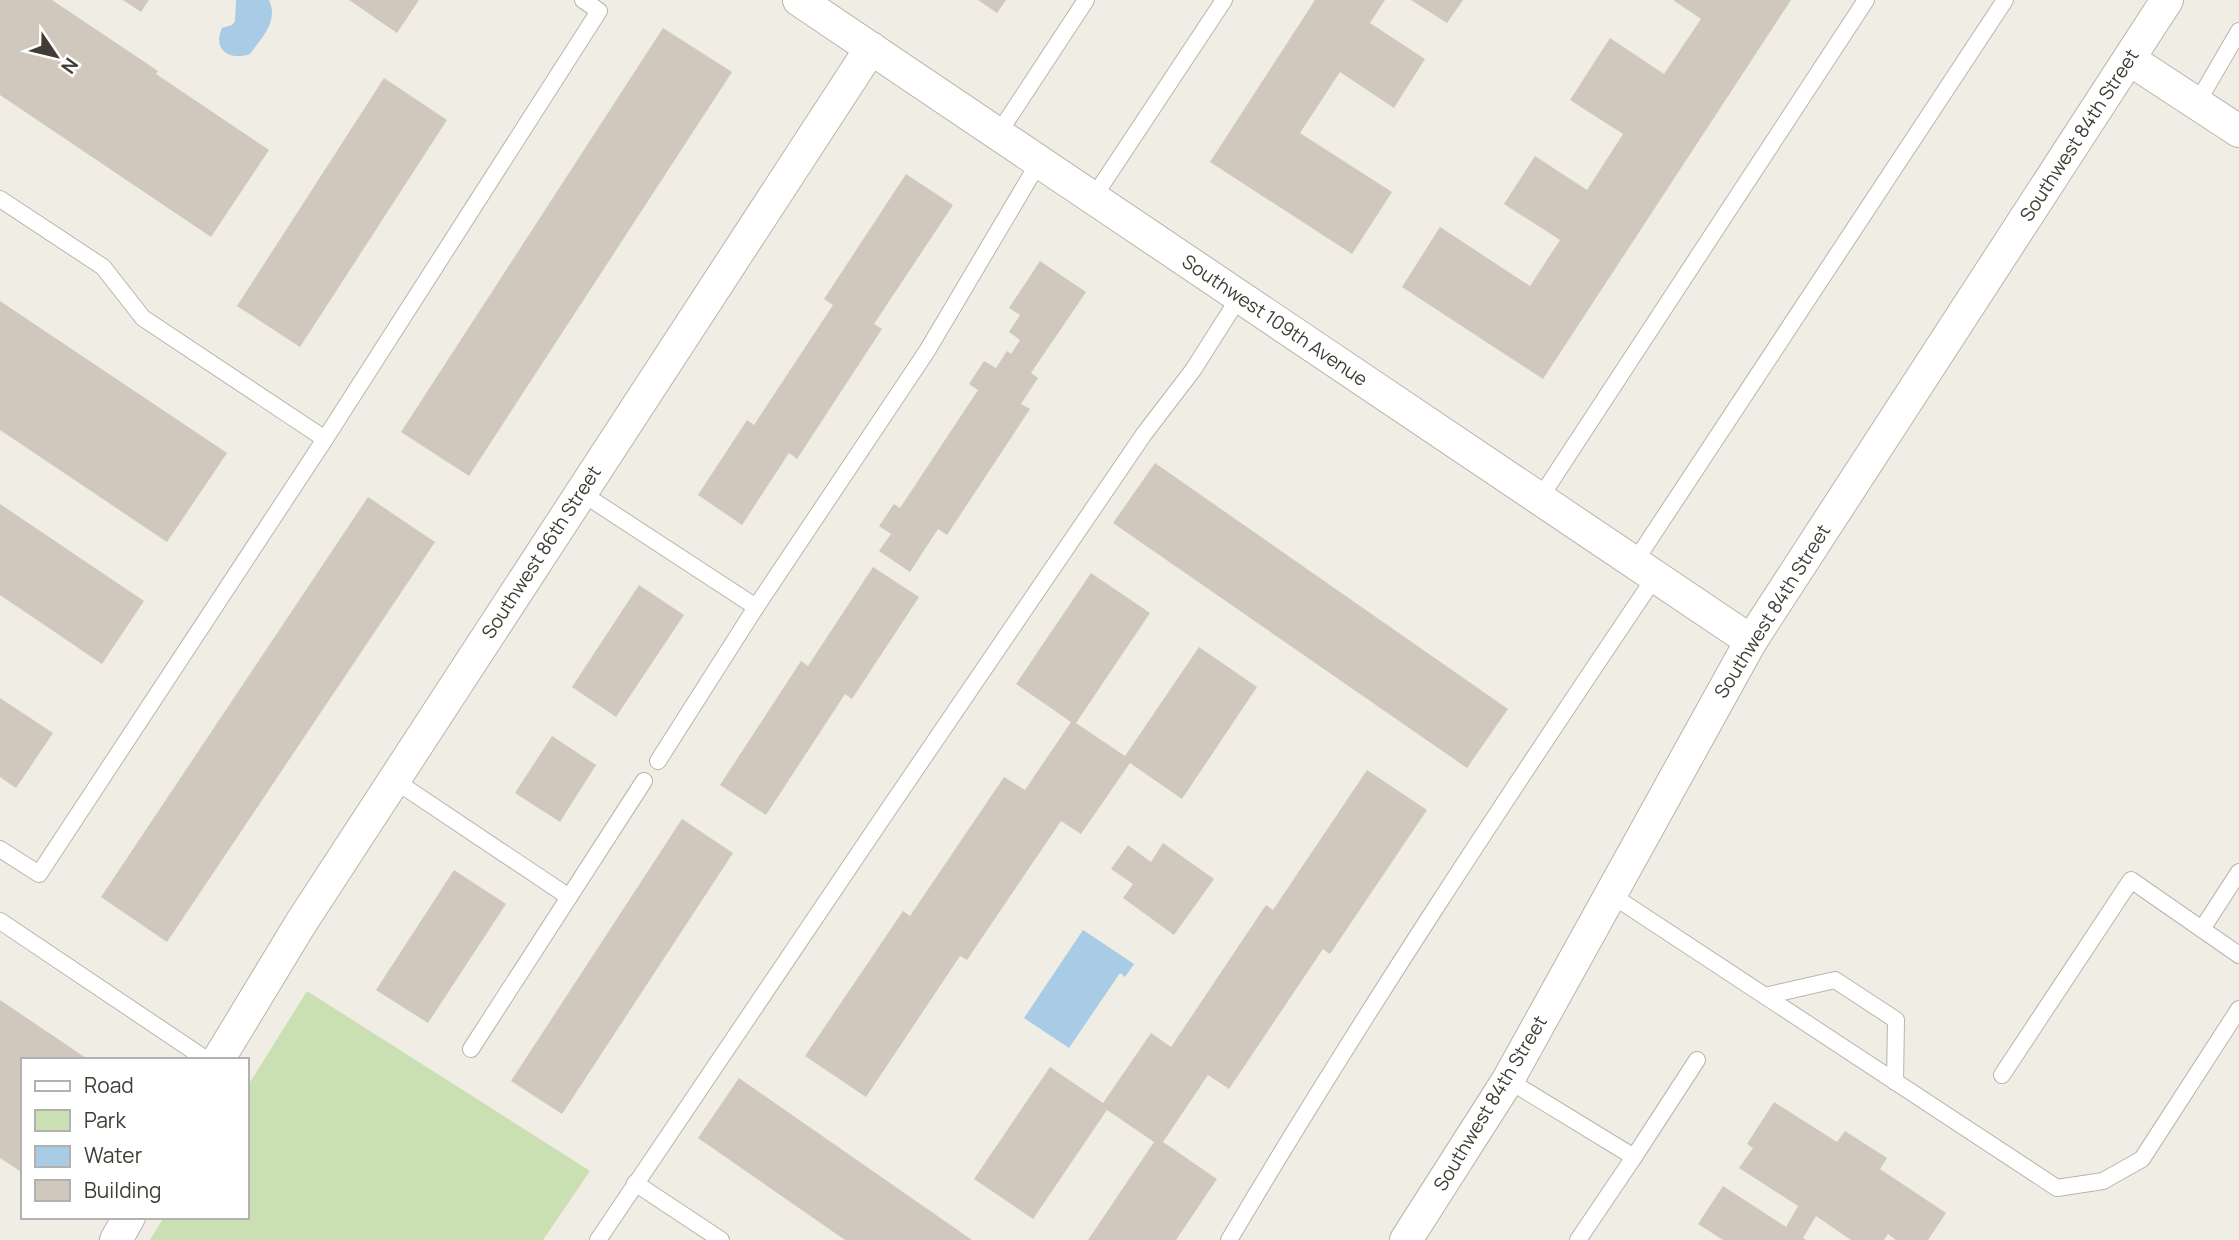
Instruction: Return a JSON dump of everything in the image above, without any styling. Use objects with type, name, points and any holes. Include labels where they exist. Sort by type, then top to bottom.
[{"type":"street","name":"Southwest 109th Avenue","points":[[799,0],[1751,641]]},
{"type":"street","name":"Southwest 84th Street","points":[[1406,1240],[1508,1080],[1751,641],[2167,0]]},
{"type":"street","name":"Southwest 86th Street","points":[[219,1058],[301,923],[871,48]]},
{"type":"street","points":[[2129,59],[2239,131]]},
{"type":"street","points":[[116,1240],[128,1219]]},
{"type":"lane","points":[[0,849],[38,874],[325,439],[599,11],[583,0]]},
{"type":"lane","points":[[998,134],[1086,0]]},
{"type":"lane","points":[[1093,198],[1224,0]]},
{"type":"lane","points":[[1540,499],[1866,0]]},
{"type":"lane","points":[[1230,1240],[1295,1130],[1404,957],[1613,639],[1644,570],[2005,0]]},
{"type":"lane","points":[[2197,103],[2239,31]]},
{"type":"lane","points":[[658,761],[756,607],[928,351],[1039,162]]},
{"type":"lane","points":[[0,199],[103,267],[143,318],[325,439]]},
{"type":"lane","points":[[598,1240],[1144,434],[1193,370],[1240,296]]},
{"type":"lane","points":[[580,492],[756,607]]},
{"type":"lane","points":[[394,780],[569,897]]},
{"type":"lane","points":[[471,1049],[644,781]]},
{"type":"lane","points":[[2202,929],[2239,872]]},
{"type":"lane","points":[[2002,1075],[2131,880],[2239,955]]},
{"type":"lane","points":[[1610,894],[2057,1188],[2103,1181],[2142,1159],[2239,1009]]},
{"type":"lane","points":[[0,921],[204,1058]]},
{"type":"lane","points":[[1765,996],[1835,980],[1886,1013],[1896,1020],[1895,1082]]},
{"type":"lane","points":[[1578,1240],[1697,1060]]},
{"type":"lane","points":[[1508,1080],[1634,1157]]},
{"type":"lane","points":[[635,1183],[721,1240]]},
{"type":"green space","points":[[307,991],[590,1171],[543,1240],[150,1240],[163,1219],[248,1219],[248,1085]]},
{"type":"water","points":[[236,0],[269,0],[272,8],[271,22],[264,35],[250,54],[243,56],[230,55],[221,48],[219,42],[222,28],[235,21]]},
{"type":"water","points":[[1083,930],[1134,964],[1125,977],[1120,973],[1069,1048],[1024,1018]]},
{"type":"building","points":[[0,0],[52,0],[269,150],[211,237],[0,95]]},
{"type":"building","points":[[123,0],[149,0],[141,12]]},
{"type":"building","points":[[349,0],[419,0],[397,33]]},
{"type":"building","points":[[978,0],[1006,0],[997,13]]},
{"type":"building","points":[[1315,0],[1385,0],[1370,23],[1425,59],[1394,108],[1340,72],[1300,133],[1392,192],[1352,254],[1210,162]]},
{"type":"building","points":[[1411,0],[1463,0],[1447,23]]},
{"type":"building","points":[[1673,0],[1791,0],[1543,379],[1402,287],[1440,227],[1530,286],[1560,240],[1504,204],[1535,156],[1587,190],[1623,134],[1570,100],[1610,38],[1664,74],[1701,19]]},
{"type":"building","points":[[663,28],[732,72],[469,476],[401,432]]},
{"type":"building","points":[[384,78],[447,120],[300,347],[237,306]]},
{"type":"building","points":[[906,174],[953,205],[874,324],[882,329],[797,459],[789,453],[742,525],[698,495],[747,420],[754,425],[833,305],[824,299]]},
{"type":"building","points":[[1040,261],[1086,292],[1031,373],[1038,378],[1021,404],[1030,409],[947,535],[938,529],[910,572],[879,551],[891,534],[879,526],[894,504],[900,508],[978,390],[969,384],[984,361],[996,368],[1007,351],[1011,354],[1020,340],[1009,332],[1020,315],[1009,308]]},
{"type":"building","points":[[0,301],[227,453],[167,542],[0,430]]},
{"type":"building","points":[[1155,463],[1508,709],[1467,768],[1113,523]]},
{"type":"building","points":[[368,497],[435,542],[167,942],[101,897]]},
{"type":"building","points":[[0,504],[144,601],[102,664],[0,595]]},
{"type":"building","points":[[873,567],[919,597],[852,699],[845,694],[766,815],[720,785],[801,661],[808,666]]},
{"type":"building","points":[[1091,573],[1150,613],[1076,723],[1125,756],[1199,647],[1257,687],[1182,799],[1130,763],[1081,834],[1061,821],[967,960],[960,956],[866,1097],[805,1056],[903,911],[910,916],[1004,777],[1025,790],[1071,722],[1016,684]]},
{"type":"building","points":[[639,585],[684,615],[616,717],[572,687]]},
{"type":"building","points":[[0,698],[53,733],[16,788],[0,777]]},
{"type":"building","points":[[552,736],[596,765],[560,822],[515,793]]},
{"type":"building","points":[[1367,770],[1427,810],[1330,954],[1323,949],[1229,1089],[1208,1075],[1163,1142],[1217,1179],[1176,1240],[1088,1240],[1154,1142],[1107,1110],[1033,1219],[974,1179],[1050,1067],[1103,1103],[1151,1033],[1171,1047],[1266,905],[1273,910]]},
{"type":"building","points":[[682,819],[733,853],[562,1114],[511,1081]]},
{"type":"building","points":[[1163,843],[1214,879],[1174,935],[1123,898],[1133,884],[1111,869],[1128,845],[1151,862]]},
{"type":"building","points":[[454,870],[506,904],[428,1023],[376,990]]},
{"type":"building","points":[[0,1000],[86,1058],[21,1058],[21,1172],[0,1158]]},
{"type":"building","points":[[739,1078],[972,1240],[845,1240],[698,1138]]},
{"type":"building","points":[[1774,1102],[1837,1142],[1845,1131],[1887,1158],[1880,1169],[1946,1213],[1928,1240],[1896,1240],[1888,1234],[1884,1240],[1851,1240],[1816,1216],[1803,1238],[1807,1240],[1723,1240],[1698,1224],[1723,1186],[1786,1227],[1798,1206],[1739,1168],[1753,1148],[1747,1144]]}]
